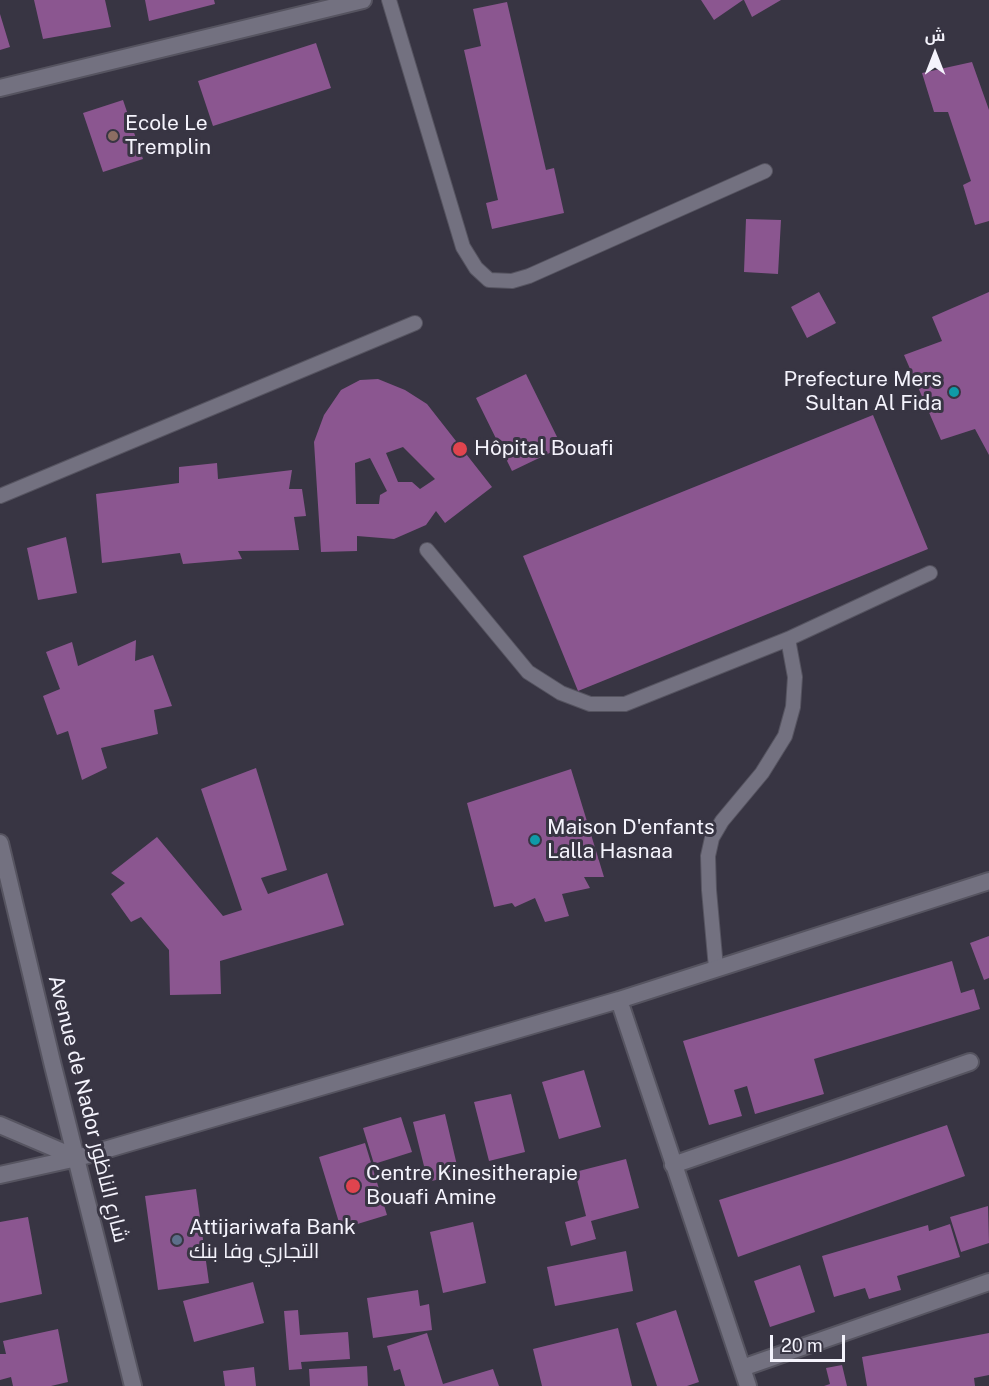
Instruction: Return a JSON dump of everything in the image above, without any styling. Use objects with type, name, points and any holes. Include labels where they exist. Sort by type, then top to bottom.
[{"type":"street","points":[[0,88],[363,0]]},
{"type":"street","name":"Avenue de Nador شارع الناظور","points":[[0,843],[52,1066],[133,1386]]},
{"type":"street","points":[[0,1175],[77,1158],[619,1000],[989,881]]},
{"type":"street","points":[[619,1000],[748,1386]]},
{"type":"street","points":[[674,1165],[970,1062]]},
{"type":"street","points":[[0,1125],[77,1158]]},
{"type":"street","points":[[742,1368],[989,1282]]},
{"type":"lane","points":[[389,0],[463,247],[476,268],[489,280],[512,281],[529,276],[765,171]]},
{"type":"lane","points":[[0,496],[415,323]]},
{"type":"lane","points":[[428,550],[528,672],[561,693],[590,704],[625,704],[788,639],[930,573]]},
{"type":"lane","points":[[716,968],[708,856],[712,838],[722,821],[762,773],[785,736],[793,707],[795,677],[788,639]]},
{"type":"building","points":[[34,0],[105,0],[111,27],[43,39]]},
{"type":"building","points":[[145,0],[214,0],[215,4],[149,21]]},
{"type":"building","points":[[701,0],[743,0],[714,20]]},
{"type":"building","points":[[744,0],[781,0],[752,17]]},
{"type":"building","points":[[507,2],[546,170],[554,168],[564,213],[492,229],[486,203],[498,200],[464,50],[481,46],[473,9]]},
{"type":"building","points":[[0,14],[10,47],[0,50]]},
{"type":"building","points":[[316,43],[331,88],[213,126],[198,81]]},
{"type":"building","points":[[972,62],[989,110],[989,221],[975,225],[963,185],[971,181],[948,112],[934,112],[922,73]]},
{"type":"building","name":"Ecole Le Tremplin","points":[[123,100],[143,159],[103,172],[83,113]]},
{"type":"building","points":[[746,219],[781,220],[778,274],[744,272]]},
{"type":"building","points":[[819,292],[836,323],[807,338],[791,307]]},
{"type":"building","name":"Prefecture Mers Sultan Al Fida","points":[[989,292],[989,455],[975,429],[941,440],[904,355],[942,341],[932,317]]},
{"type":"building","points":[[526,374],[562,447],[512,471],[476,398]]},
{"type":"building","points":[[378,379],[405,390],[427,404],[492,487],[445,523],[436,511],[426,525],[394,539],[357,536],[357,551],[321,552],[314,442],[324,415],[341,390],[360,380]],"holes":[[[403,447],[435,479],[420,489],[412,482],[398,482],[386,453]],[[370,458],[387,491],[380,495],[379,504],[356,504],[355,463]]]},
{"type":"building","points":[[873,415],[928,549],[578,691],[523,556]]},
{"type":"building","points":[[217,463],[218,479],[292,470],[289,489],[302,489],[306,516],[294,517],[299,550],[238,551],[242,559],[183,564],[180,553],[102,563],[96,494],[179,483],[179,467]]},
{"type":"building","points":[[66,537],[77,593],[38,600],[27,548]]},
{"type":"building","points":[[136,640],[135,661],[153,655],[172,706],[154,710],[158,734],[101,748],[107,768],[82,780],[68,731],[57,735],[43,696],[60,689],[46,652],[72,642],[78,666]]},
{"type":"building","points":[[256,768],[287,870],[261,878],[268,894],[327,873],[344,925],[220,961],[221,994],[170,995],[169,950],[141,917],[131,922],[111,894],[125,883],[111,873],[157,837],[223,916],[242,910],[201,789]]},
{"type":"building","name":"Maison D'enfants Lalla Hasnaa","points":[[571,769],[604,877],[584,877],[590,888],[562,894],[569,916],[545,922],[535,898],[515,907],[512,903],[494,907],[467,803]]},
{"type":"building","points":[[989,936],[989,978],[984,980],[970,943]]},
{"type":"building","points":[[952,961],[961,993],[974,989],[980,1009],[814,1059],[824,1094],[755,1114],[747,1086],[734,1090],[742,1116],[709,1125],[683,1041]]},
{"type":"building","points":[[584,1070],[601,1127],[559,1139],[542,1082]]},
{"type":"building","points":[[511,1094],[525,1152],[489,1161],[474,1102]]},
{"type":"building","points":[[445,1114],[459,1174],[428,1182],[413,1122]]},
{"type":"building","points":[[401,1117],[412,1152],[374,1164],[363,1128]]},
{"type":"building","points":[[947,1125],[965,1176],[738,1257],[719,1200]]},
{"type":"building","name":"Centre Kinesitherapie Bouafi Amine","points":[[365,1143],[387,1215],[341,1229],[319,1157]]},
{"type":"building","points":[[626,1159],[639,1208],[591,1221],[596,1239],[571,1246],[565,1222],[586,1216],[575,1172]]},
{"type":"building","points":[[196,1189],[209,1283],[158,1290],[145,1196]]},
{"type":"building","points":[[988,1206],[989,1243],[961,1252],[950,1217]]},
{"type":"building","points":[[28,1217],[42,1294],[0,1303],[0,1222]]},
{"type":"building","points":[[473,1222],[486,1283],[443,1293],[430,1232]]},
{"type":"building","points":[[950,1224],[960,1257],[897,1276],[901,1290],[869,1299],[865,1288],[834,1297],[822,1256],[928,1225],[929,1231]]},
{"type":"building","points":[[626,1251],[633,1291],[555,1306],[547,1267]]},
{"type":"building","points":[[800,1265],[815,1312],[770,1327],[754,1281]]},
{"type":"building","points":[[253,1282],[264,1323],[194,1342],[183,1301]]},
{"type":"building","points":[[418,1290],[420,1306],[429,1304],[432,1330],[373,1338],[367,1298]]},
{"type":"building","points":[[298,1310],[300,1335],[348,1332],[350,1359],[301,1362],[302,1369],[289,1370],[284,1311]]},
{"type":"building","points":[[676,1310],[699,1382],[687,1386],[657,1386],[636,1323]]},
{"type":"building","points":[[618,1328],[632,1386],[542,1386],[533,1349]]},
{"type":"building","points":[[58,1329],[68,1382],[51,1386],[13,1386],[11,1377],[0,1380],[0,1354],[6,1354],[3,1341]]},
{"type":"building","points":[[427,1333],[443,1384],[493,1369],[499,1386],[405,1386],[400,1369],[394,1371],[387,1346]]},
{"type":"building","points":[[989,1333],[989,1375],[974,1378],[975,1386],[867,1386],[862,1357]]},
{"type":"building","points":[[842,1365],[847,1386],[824,1386],[830,1384],[826,1368]]},
{"type":"building","points":[[367,1366],[368,1386],[310,1386],[309,1369]]},
{"type":"building","points":[[254,1367],[256,1386],[225,1386],[223,1371]]},
{"type":"place","name":"Ecole Le Tremplin","points":[[113,136]]},
{"type":"place","name":"Prefecture Mers Sultan Al Fida","points":[[954,392]]},
{"type":"place","name":"Hôpital Bouafi","points":[[460,449]]},
{"type":"place","name":"Maison D'enfants Lalla Hasnaa","points":[[535,840]]},
{"type":"place","name":"Centre Kinesitherapie Bouafi Amine","points":[[353,1186]]},
{"type":"place","name":"Attijariwafa Bank التجاري وفا بنك","points":[[177,1240]]}]
